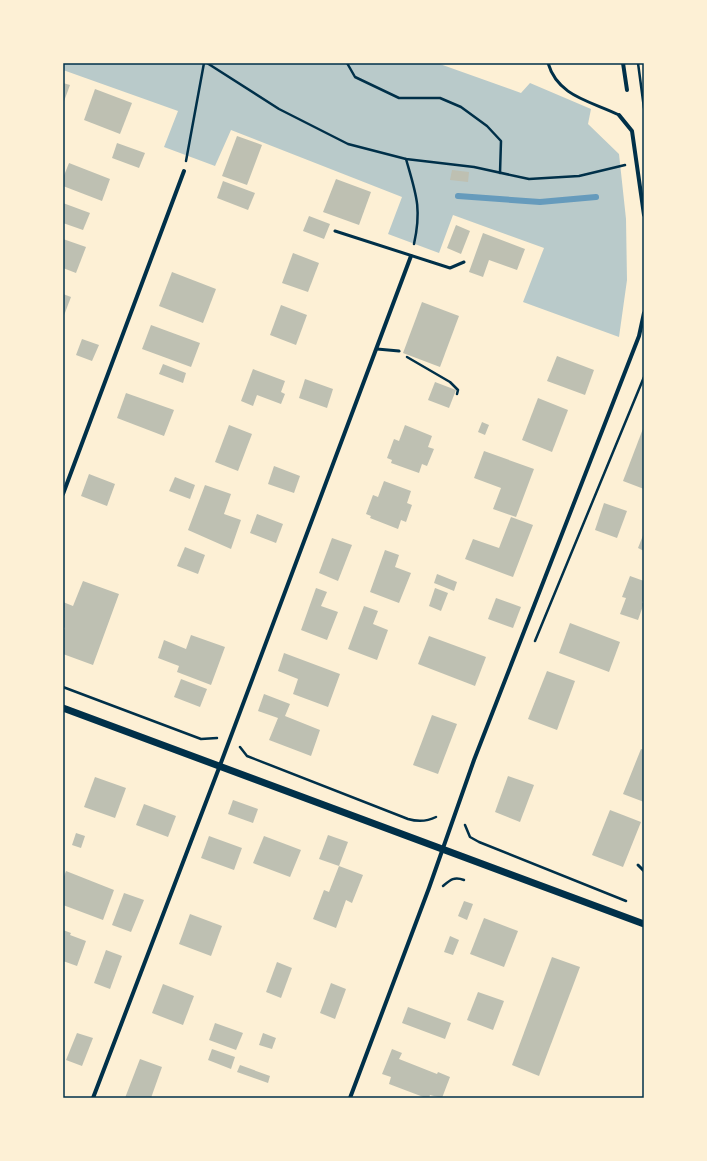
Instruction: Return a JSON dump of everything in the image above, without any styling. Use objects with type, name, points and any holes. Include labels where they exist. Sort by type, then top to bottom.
[{"type":"street","points":[[623,63],[627,90]]},
{"type":"street","points":[[618,114],[632,131],[643,194],[644,215]]},
{"type":"street","points":[[63,494],[184,171]]},
{"type":"street","points":[[93,1098],[219,768],[411,256]]},
{"type":"street","points":[[350,1098],[443,850],[474,760],[639,336],[644,313]]},
{"type":"street","points":[[63,708],[219,768],[644,924]]},
{"type":"lane","points":[[548,63],[555,81],[574,96],[618,114]]},
{"type":"lane","points":[[335,231],[450,268],[464,262]]},
{"type":"lane","points":[[377,348],[399,351]]},
{"type":"lane","points":[[638,865],[644,871]]},
{"type":"path","points":[[184,171],[205,63],[279,109],[348,144],[406,159],[474,167],[529,179],[579,176],[637,162]]},
{"type":"path","points":[[347,63],[355,77],[399,98],[440,98],[461,107],[487,126],[501,141],[500,173]]},
{"type":"path","points":[[638,63],[644,108]]},
{"type":"path","points":[[406,159],[417,198],[419,223],[411,256]]},
{"type":"path","points":[[406,355],[408,358],[450,382],[458,390],[456,394]]},
{"type":"path","points":[[534,644],[644,377]]},
{"type":"path","points":[[63,687],[201,739],[230,737],[248,756],[408,819],[417,822],[436,817]]},
{"type":"path","points":[[466,819],[464,827],[470,836],[478,842],[630,902]]},
{"type":"path","points":[[429,888],[440,890],[451,879],[458,878],[464,880]]},
{"type":"shaded area","points":[[63,63],[437,63],[521,93],[530,83],[591,109],[588,124],[619,154],[626,219],[627,280],[619,337],[523,302],[544,248],[453,215],[439,253],[388,234],[402,197],[231,130],[215,166],[164,147],[178,111],[63,70]]},
{"type":"building","points":[[63,83],[70,85],[63,104]]},
{"type":"building","points":[[95,89],[132,103],[120,134],[84,120]]},
{"type":"building","points":[[237,136],[262,145],[247,185],[222,176]]},
{"type":"building","points":[[117,143],[145,153],[139,168],[112,158]]},
{"type":"building","points":[[69,163],[110,179],[102,201],[63,186],[63,178]]},
{"type":"building","points":[[452,170],[469,172],[468,182],[450,180]]},
{"type":"building","points":[[336,179],[371,192],[359,225],[323,212]]},
{"type":"building","points":[[223,181],[255,193],[248,210],[217,198]]},
{"type":"building","points":[[63,203],[90,213],[83,230],[63,223]]},
{"type":"building","points":[[309,216],[330,224],[324,239],[303,231]]},
{"type":"building","points":[[456,225],[470,231],[461,254],[447,248]]},
{"type":"building","points":[[483,233],[525,249],[517,270],[489,260],[483,277],[469,272]]},
{"type":"building","points":[[63,239],[86,247],[76,273],[63,268]]},
{"type":"building","points":[[293,253],[319,263],[308,292],[282,283]]},
{"type":"building","points":[[172,272],[216,289],[203,323],[159,306]]},
{"type":"building","points":[[63,294],[71,297],[63,318]]},
{"type":"building","points":[[422,302],[459,316],[440,367],[403,353]]},
{"type":"building","points":[[281,305],[307,315],[296,345],[270,335]]},
{"type":"building","points":[[151,325],[200,343],[191,367],[142,349]]},
{"type":"building","points":[[82,339],[99,345],[92,361],[76,355]]},
{"type":"building","points":[[557,356],[594,370],[585,395],[547,381]]},
{"type":"building","points":[[163,364],[186,373],[183,383],[159,374]]},
{"type":"building","points":[[253,369],[285,381],[281,392],[285,394],[281,404],[257,395],[253,406],[241,401]]},
{"type":"building","points":[[305,379],[333,389],[327,408],[299,398]]},
{"type":"building","points":[[435,382],[456,390],[449,408],[428,400]]},
{"type":"building","points":[[126,393],[174,410],[164,436],[117,418]]},
{"type":"building","points":[[538,398],[568,410],[552,452],[522,440]]},
{"type":"building","points":[[482,422],[489,425],[485,435],[478,432]]},
{"type":"building","points":[[229,425],[252,434],[238,471],[215,462]]},
{"type":"building","points":[[405,425],[432,436],[428,447],[434,449],[427,466],[422,464],[419,473],[391,463],[392,460],[387,458],[394,439],[399,441]]},
{"type":"building","points":[[644,426],[644,489],[623,481]]},
{"type":"building","points":[[484,451],[534,469],[516,517],[493,509],[501,488],[474,478]]},
{"type":"building","points":[[274,466],[300,476],[294,493],[268,484]]},
{"type":"building","points":[[89,474],[115,484],[107,506],[81,496]]},
{"type":"building","points":[[175,477],[195,485],[190,499],[169,491]]},
{"type":"building","points":[[384,481],[411,491],[407,503],[412,505],[406,522],[401,520],[398,529],[370,518],[371,516],[366,514],[373,495],[378,497]]},
{"type":"building","points":[[205,485],[231,494],[224,514],[241,520],[231,549],[188,530]]},
{"type":"building","points":[[604,503],[627,511],[617,538],[595,530]]},
{"type":"building","points":[[257,514],[283,524],[276,543],[250,533]]},
{"type":"building","points":[[511,517],[533,525],[513,577],[465,559],[473,539],[499,548]]},
{"type":"building","points":[[644,533],[644,551],[638,548]]},
{"type":"building","points":[[332,538],[352,545],[338,581],[319,573]]},
{"type":"building","points":[[185,547],[205,555],[198,574],[177,566]]},
{"type":"building","points":[[385,550],[399,555],[395,567],[411,573],[399,603],[370,592]]},
{"type":"building","points":[[437,574],[457,582],[454,591],[434,583]]},
{"type":"building","points":[[630,576],[644,581],[644,597],[642,603],[644,603],[638,620],[620,614],[626,598],[622,597]]},
{"type":"building","points":[[83,581],[119,594],[93,665],[63,654],[63,633],[65,628],[63,627],[63,602],[73,606]]},
{"type":"building","points":[[316,588],[327,592],[321,606],[338,612],[327,640],[301,630]]},
{"type":"building","points":[[435,588],[448,593],[441,611],[429,606]]},
{"type":"building","points":[[496,598],[521,607],[513,628],[488,619]]},
{"type":"building","points":[[364,606],[378,611],[373,624],[388,630],[377,660],[348,649]]},
{"type":"building","points":[[570,623],[620,642],[609,672],[559,653]]},
{"type":"building","points":[[191,635],[225,647],[211,685],[177,672],[179,666],[158,658],[164,640],[186,649]]},
{"type":"building","points":[[429,636],[486,657],[475,686],[418,664]]},
{"type":"building","points":[[284,653],[340,674],[328,707],[293,694],[298,679],[278,671]]},
{"type":"building","points":[[547,671],[575,681],[557,730],[528,719]]},
{"type":"building","points":[[181,679],[207,689],[200,707],[174,697]]},
{"type":"building","points":[[264,694],[290,704],[285,716],[320,730],[311,756],[269,740],[278,718],[258,711]]},
{"type":"building","points":[[432,715],[457,724],[438,774],[413,765]]},
{"type":"building","points":[[641,749],[644,750],[644,802],[623,794]]},
{"type":"building","points":[[508,776],[534,785],[520,822],[495,812]]},
{"type":"building","points":[[95,777],[126,788],[115,818],[84,807]]},
{"type":"building","points":[[233,800],[258,809],[253,823],[228,814]]},
{"type":"building","points":[[144,804],[176,816],[168,837],[136,825]]},
{"type":"building","points":[[610,810],[641,822],[623,867],[592,855]]},
{"type":"building","points":[[76,833],[85,836],[81,848],[72,845]]},
{"type":"building","points":[[328,835],[348,842],[339,866],[319,859]]},
{"type":"building","points":[[209,836],[242,848],[234,870],[201,858]]},
{"type":"building","points":[[264,836],[301,850],[290,877],[253,863]]},
{"type":"building","points":[[339,866],[363,875],[352,903],[346,900],[336,928],[313,919],[324,890],[329,892]]},
{"type":"building","points":[[66,871],[114,890],[103,920],[63,905],[63,879]]},
{"type":"building","points":[[124,893],[144,900],[131,932],[112,925]]},
{"type":"building","points":[[464,901],[473,904],[467,920],[458,916]]},
{"type":"building","points":[[190,914],[222,926],[211,956],[179,944]]},
{"type":"building","points":[[484,918],[518,931],[504,967],[470,954]]},
{"type":"building","points":[[63,930],[71,933],[70,935],[86,941],[77,966],[63,961]]},
{"type":"building","points":[[450,936],[459,940],[453,955],[444,952]]},
{"type":"building","points":[[106,950],[122,956],[110,989],[94,983]]},
{"type":"building","points":[[552,957],[580,967],[539,1076],[512,1065]]},
{"type":"building","points":[[277,962],[292,968],[281,998],[266,992]]},
{"type":"building","points":[[331,983],[346,989],[335,1019],[320,1013]]},
{"type":"building","points":[[163,984],[194,996],[183,1025],[152,1013]]},
{"type":"building","points":[[478,992],[504,1001],[493,1030],[467,1020]]},
{"type":"building","points":[[408,1007],[451,1023],[445,1039],[402,1023]]},
{"type":"building","points":[[215,1023],[243,1033],[236,1050],[209,1040]]},
{"type":"building","points":[[77,1033],[93,1038],[82,1066],[66,1060]]},
{"type":"building","points":[[263,1033],[276,1038],[272,1049],[259,1045]]},
{"type":"building","points":[[212,1049],[235,1057],[231,1069],[208,1060]]},
{"type":"building","points":[[392,1049],[402,1053],[399,1059],[437,1074],[438,1072],[450,1077],[442,1098],[430,1095],[429,1098],[426,1098],[389,1084],[391,1077],[382,1074]]},
{"type":"building","points":[[140,1059],[162,1067],[151,1098],[125,1098]]},
{"type":"building","points":[[240,1065],[270,1076],[268,1083],[237,1072]]},
{"type":"waterway","points":[[458,196],[540,202],[596,197]]}]
